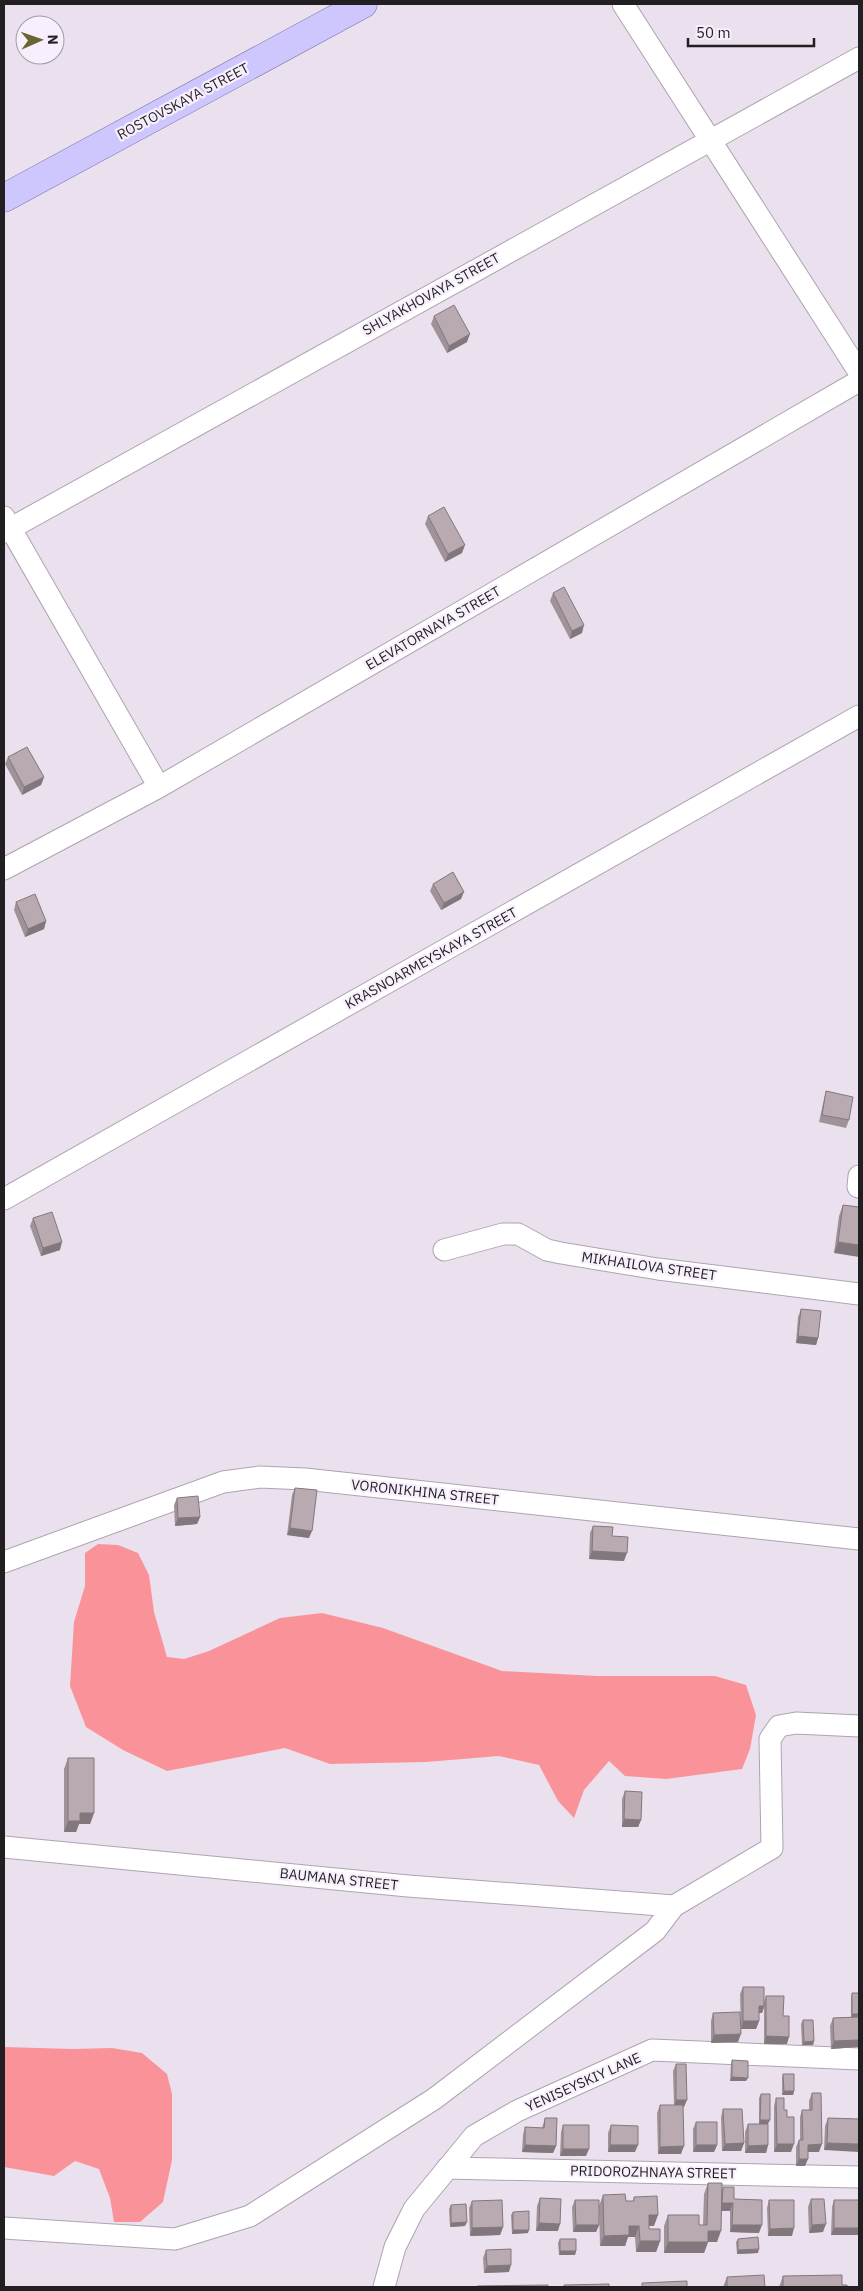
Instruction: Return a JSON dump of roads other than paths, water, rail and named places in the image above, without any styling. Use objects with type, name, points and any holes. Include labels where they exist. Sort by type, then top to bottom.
[{"type":"main road","name":"ROSTOVSKAYA STREET","points":[[4,198],[363,4]]},
{"type":"street","points":[[623,4],[711,138],[859,372]]},
{"type":"street","name":"SHLYAKHOVAYA STREET","points":[[6,526],[859,58]]},
{"type":"street","name":"ELEVATORNAYA STREET","points":[[4,869],[159,787],[859,380]]},
{"type":"street","points":[[6,526],[159,787]]},
{"type":"street","name":"KRASNOARMEYSKAYA STREET","points":[[4,1200],[859,716]]},
{"type":"street","name":"MIKHAILOVA STREET","points":[[444,1250],[503,1234],[518,1234],[547,1250],[560,1253],[658,1269],[859,1294]]},
{"type":"street","name":"VORONIKHINA STREET","points":[[4,1562],[223,1482],[260,1477],[305,1479],[859,1540]]},
{"type":"street","points":[[4,2228],[175,2239],[250,2216],[434,2099],[655,1931],[674,1906],[772,1848],[770,1739],[778,1726],[796,1724],[859,1726]]},
{"type":"street","name":"BAUMANA STREET","points":[[4,1847],[408,1886],[674,1906]]},
{"type":"street","name":"YENISEYSKIY LANE","points":[[384,2287],[395,2247],[414,2209],[474,2136],[517,2111],[652,2050],[859,2059]]},
{"type":"street","name":"PRIDOROZHNAYA STREET","points":[[447,2168],[859,2177]]}]
